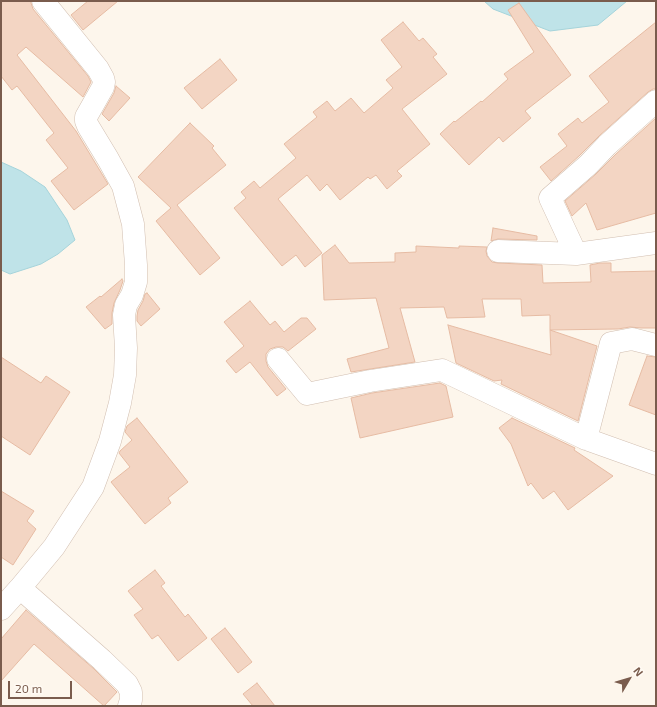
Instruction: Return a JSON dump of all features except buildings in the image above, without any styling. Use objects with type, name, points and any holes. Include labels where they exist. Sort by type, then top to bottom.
[{"type":"street","points":[[1,609],[54,547],[93,487],[110,441],[120,403],[126,368],[124,315],[126,305],[132,295],[136,282],[133,224],[123,186],[86,121],[86,116],[103,87],[103,78],[98,69],[43,1]]},
{"type":"street","points":[[576,254],[550,198],[588,165],[607,145],[656,100]]},
{"type":"street","points":[[498,251],[576,254],[656,243]]},
{"type":"street","points":[[586,439],[612,343],[632,338],[656,345]]},
{"type":"street","points":[[278,360],[307,394],[370,381],[442,370],[586,439],[656,464]]},
{"type":"street","points":[[20,588],[102,660],[126,684],[131,692],[129,706]]},
{"type":"water","points":[[484,1],[627,1],[598,25],[550,31],[493,9]]},
{"type":"water","points":[[1,162],[21,171],[45,187],[67,220],[75,240],[58,254],[41,264],[10,274],[1,270]]}]
